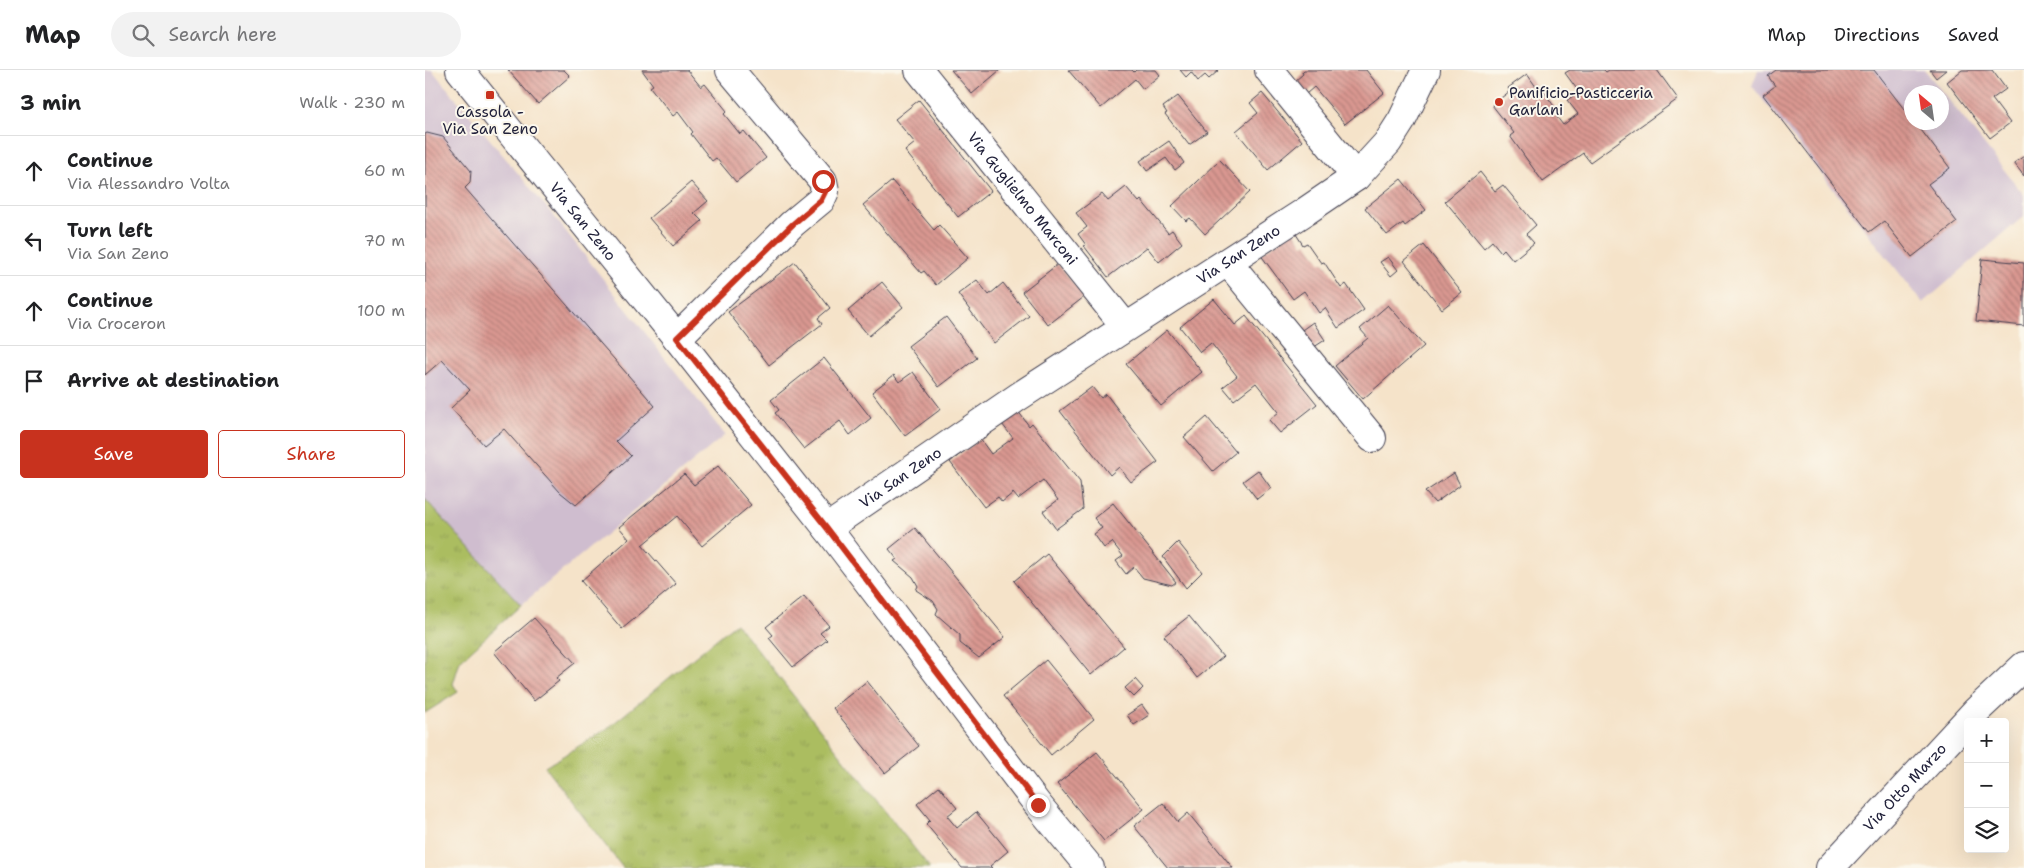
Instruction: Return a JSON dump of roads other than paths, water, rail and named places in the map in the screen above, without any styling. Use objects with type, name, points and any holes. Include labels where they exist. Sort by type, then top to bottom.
[{"type":"street","name":"Via San Zeno","points":[[460,70],[677,338],[827,528],[1018,396],[1228,262],[1356,177],[1388,142],[1402,120],[1426,70]]},
{"type":"street","points":[[677,338],[793,224],[821,200],[825,192],[823,181],[730,70]]},
{"type":"street","name":"Via Guglielmo Marconi","points":[[919,70],[1125,326]]},
{"type":"street","points":[[1269,70],[1356,177]]},
{"type":"street","points":[[1228,262],[1372,438]]},
{"type":"street","points":[[827,528],[1038,805],[1090,868]]},
{"type":"street","name":"Via Otto Marzo","points":[[1830,868],[1975,712],[2024,666]]},
{"type":"place","name":"Cassola - Via San Zeno","points":[[490,95]]},
{"type":"place","name":"Panificio-Pasticceria Garlani","points":[[1499,102]]}]
